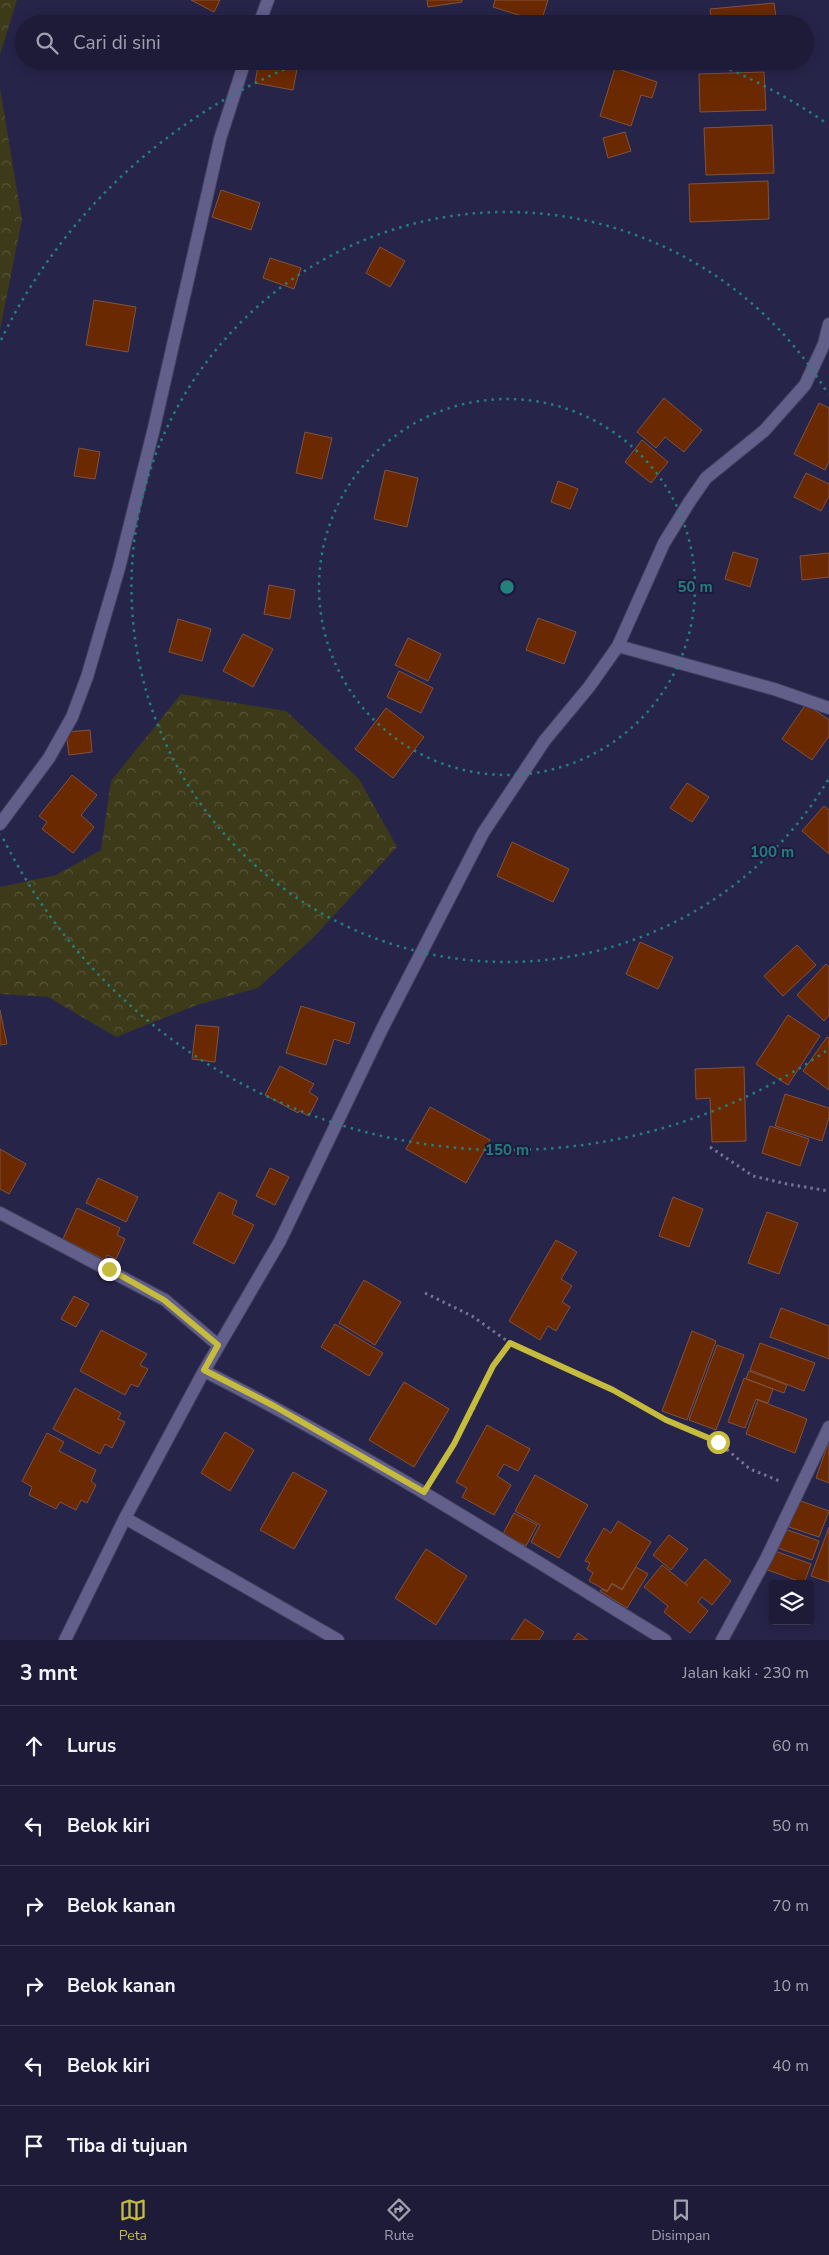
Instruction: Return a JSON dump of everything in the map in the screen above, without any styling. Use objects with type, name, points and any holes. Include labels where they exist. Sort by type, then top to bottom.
[{"type":"street","points":[[262,15],[268,0]]},
{"type":"street","points":[[0,824],[49,758],[72,717],[87,677],[119,568],[154,428],[220,139],[242,70]]},
{"type":"street","points":[[66,1640],[125,1518],[204,1370],[280,1241],[382,1028],[483,833],[545,740],[589,687],[618,646],[664,543],[690,501],[706,478],[764,431],[805,385],[824,344],[829,324]]},
{"type":"street","points":[[618,646],[774,689],[829,708]]},
{"type":"street","points":[[0,1213],[164,1300],[218,1345]]},
{"type":"street","points":[[204,1370],[274,1406],[424,1492],[666,1640]]},
{"type":"street","points":[[722,1640],[767,1557],[829,1427]]},
{"type":"street","points":[[125,1518],[338,1640]]},
{"type":"path","points":[[710,1147],[753,1176],[829,1191]]},
{"type":"path","points":[[425,1293],[472,1316],[510,1343],[613,1390],[666,1420],[718,1442],[750,1469],[780,1481],[801,1485]]},
{"type":"path","points":[[424,1492],[454,1444],[493,1366],[510,1343]]},
{"type":"green space","points":[[0,0],[17,0],[0,55]]},
{"type":"green space","points":[[0,88],[22,220],[0,330]]},
{"type":"green space","points":[[181,694],[286,711],[359,779],[397,847],[312,939],[258,988],[197,1005],[116,1037],[48,997],[0,994],[0,887],[56,875],[101,850],[111,781]]},
{"type":"building","points":[[191,0],[220,0],[214,12]]},
{"type":"building","points":[[427,0],[462,0],[462,2],[428,7]]},
{"type":"building","points":[[495,0],[548,0],[543,15],[519,15],[493,7]]},
{"type":"building","points":[[774,3],[776,15],[711,15],[710,9]]},
{"type":"building","points":[[257,70],[297,70],[293,90],[255,83]]},
{"type":"building","points":[[614,70],[621,70],[657,82],[652,98],[641,95],[631,126],[600,116]]},
{"type":"building","points":[[764,72],[766,110],[700,112],[699,74]]},
{"type":"building","points":[[772,125],[774,173],[706,175],[704,128]]},
{"type":"building","points":[[625,132],[631,151],[608,158],[603,138]]},
{"type":"building","points":[[768,181],[769,219],[690,222],[689,184]]},
{"type":"building","points":[[221,190],[260,203],[251,230],[212,217]]},
{"type":"building","points":[[380,247],[405,261],[390,287],[366,273]]},
{"type":"building","points":[[270,258],[301,268],[294,289],[263,278]]},
{"type":"building","points":[[94,300],[136,307],[128,352],[86,345]]},
{"type":"building","points":[[664,398],[702,430],[684,452],[665,437],[656,448],[637,432]]},
{"type":"building","points":[[819,403],[829,408],[829,461],[825,470],[794,454]]},
{"type":"building","points":[[305,432],[332,438],[322,479],[296,473]]},
{"type":"building","points":[[642,440],[668,462],[651,483],[625,462]]},
{"type":"building","points":[[79,448],[100,452],[95,479],[74,476]]},
{"type":"building","points":[[385,470],[418,478],[407,527],[374,519]]},
{"type":"building","points":[[806,473],[829,484],[829,496],[821,511],[794,497]]},
{"type":"building","points":[[558,481],[578,489],[570,509],[551,502]]},
{"type":"building","points":[[733,552],[758,559],[750,587],[725,579]]},
{"type":"building","points":[[829,553],[829,577],[802,580],[800,556]]},
{"type":"building","points":[[269,585],[295,590],[290,619],[264,614]]},
{"type":"building","points":[[538,618],[576,632],[564,664],[526,650]]},
{"type":"building","points":[[178,619],[211,629],[202,661],[169,652]]},
{"type":"building","points":[[243,634],[273,649],[253,687],[223,671]]},
{"type":"building","points":[[408,638],[441,654],[428,681],[395,665]]},
{"type":"building","points":[[399,671],[433,688],[421,713],[387,697]]},
{"type":"building","points":[[806,704],[829,720],[829,736],[812,760],[782,739]]},
{"type":"building","points":[[386,708],[424,737],[393,778],[355,749]]},
{"type":"building","points":[[90,730],[92,752],[69,755],[66,732]]},
{"type":"building","points":[[72,775],[97,795],[81,815],[94,827],[73,853],[42,829],[47,822],[39,816]]},
{"type":"building","points":[[687,783],[709,797],[692,822],[670,808]]},
{"type":"building","points":[[824,806],[829,810],[829,854],[802,831]]},
{"type":"building","points":[[512,842],[569,869],[553,902],[497,876]]},
{"type":"building","points":[[640,942],[673,957],[658,989],[626,974]]},
{"type":"building","points":[[797,945],[816,965],[783,996],[764,976]]},
{"type":"building","points":[[826,964],[829,967],[829,1015],[824,1021],[797,995]]},
{"type":"building","points":[[301,1006],[355,1023],[349,1044],[334,1039],[326,1065],[286,1053]]},
{"type":"building","points":[[0,1010],[7,1044],[0,1045]]},
{"type":"building","points":[[788,1015],[820,1036],[788,1085],[756,1064]]},
{"type":"building","points":[[196,1025],[219,1027],[215,1062],[192,1059]]},
{"type":"building","points":[[827,1037],[829,1038],[829,1090],[803,1071]]},
{"type":"building","points":[[280,1066],[314,1084],[309,1092],[318,1098],[309,1116],[299,1111],[298,1113],[265,1095]]},
{"type":"building","points":[[744,1067],[746,1141],[712,1142],[710,1098],[696,1099],[695,1069]]},
{"type":"building","points":[[785,1094],[829,1108],[829,1117],[822,1141],[775,1126]]},
{"type":"building","points":[[430,1107],[490,1140],[466,1183],[406,1149]]},
{"type":"building","points":[[770,1126],[809,1139],[800,1166],[762,1153]]},
{"type":"building","points":[[0,1149],[26,1164],[9,1194],[0,1189]]},
{"type":"building","points":[[270,1168],[289,1177],[275,1205],[256,1196]]},
{"type":"building","points":[[98,1178],[138,1197],[126,1222],[86,1203]]},
{"type":"building","points":[[219,1192],[237,1201],[232,1214],[254,1225],[234,1264],[193,1243]]},
{"type":"building","points":[[673,1197],[703,1209],[689,1247],[659,1236]]},
{"type":"building","points":[[77,1208],[120,1228],[117,1235],[125,1239],[116,1259],[107,1255],[105,1260],[63,1239]]},
{"type":"building","points":[[767,1212],[798,1223],[779,1274],[748,1263]]},
{"type":"building","points":[[556,1240],[577,1252],[561,1279],[572,1286],[562,1302],[570,1307],[556,1331],[548,1326],[540,1340],[509,1321]]},
{"type":"building","points":[[364,1280],[401,1302],[375,1345],[339,1323]]},
{"type":"building","points":[[74,1296],[89,1304],[76,1327],[61,1319]]},
{"type":"building","points":[[781,1308],[829,1326],[829,1359],[770,1337]]},
{"type":"building","points":[[335,1324],[383,1353],[369,1376],[321,1347]]},
{"type":"building","points":[[101,1330],[147,1354],[140,1365],[148,1369],[138,1387],[131,1384],[125,1395],[80,1371]]},
{"type":"building","points":[[692,1331],[716,1341],[687,1420],[662,1411]]},
{"type":"building","points":[[760,1343],[815,1363],[804,1391],[750,1370]]},
{"type":"building","points":[[717,1345],[744,1355],[716,1430],[689,1420]]},
{"type":"building","points":[[749,1371],[787,1385],[784,1393],[746,1379]]},
{"type":"building","points":[[744,1378],[773,1389],[768,1403],[756,1399],[745,1428],[728,1422]]},
{"type":"building","points":[[404,1382],[449,1409],[414,1467],[369,1440]]},
{"type":"building","points":[[75,1388],[121,1413],[118,1419],[125,1422],[112,1448],[105,1444],[100,1454],[53,1429]]},
{"type":"building","points":[[758,1400],[807,1419],[795,1453],[746,1434]]},
{"type":"building","points":[[487,1425],[530,1449],[518,1471],[504,1464],[497,1476],[511,1485],[494,1515],[462,1497],[467,1488],[456,1482]]},
{"type":"building","points":[[225,1432],[254,1450],[230,1491],[201,1473]]},
{"type":"building","points":[[47,1433],[64,1442],[59,1451],[96,1470],[91,1481],[96,1485],[87,1503],[81,1500],[76,1510],[60,1502],[56,1509],[29,1495],[32,1487],[22,1481]]},
{"type":"building","points":[[829,1444],[829,1483],[816,1478]]},
{"type":"building","points":[[293,1472],[327,1491],[294,1549],[260,1530]]},
{"type":"building","points":[[535,1475],[588,1505],[559,1558],[531,1542],[540,1525],[515,1511]]},
{"type":"building","points":[[798,1500],[829,1511],[819,1537],[789,1527]]},
{"type":"building","points":[[514,1513],[537,1525],[526,1546],[503,1534]]},
{"type":"building","points":[[618,1521],[651,1542],[622,1589],[612,1583],[607,1591],[589,1581],[593,1573],[587,1569],[590,1563],[585,1561],[604,1528],[611,1533]]},
{"type":"building","points":[[829,1527],[829,1582],[811,1576]]},
{"type":"building","points":[[785,1529],[819,1541],[812,1560],[778,1548]]},
{"type":"building","points":[[669,1535],[688,1549],[671,1570],[653,1555]]},
{"type":"building","points":[[426,1549],[467,1576],[436,1625],[395,1598]]},
{"type":"building","points":[[772,1550],[811,1564],[805,1580],[796,1580],[765,1569]]},
{"type":"building","points":[[705,1559],[731,1581],[712,1605],[702,1597],[698,1602],[708,1611],[690,1633],[664,1612],[668,1606],[644,1587],[662,1565],[688,1586],[685,1583]]},
{"type":"building","points":[[636,1567],[648,1574],[627,1608],[600,1591],[602,1589],[607,1592],[612,1584],[622,1590]]},
{"type":"building","points":[[525,1619],[544,1632],[539,1640],[511,1640]]},
{"type":"building","points":[[578,1633],[588,1640],[573,1640]]},
{"type":"route","points":[[109,1269],[164,1300],[218,1345],[204,1370],[274,1406],[424,1492],[454,1444],[493,1366],[510,1343],[613,1390],[666,1420],[718,1442]]}]
